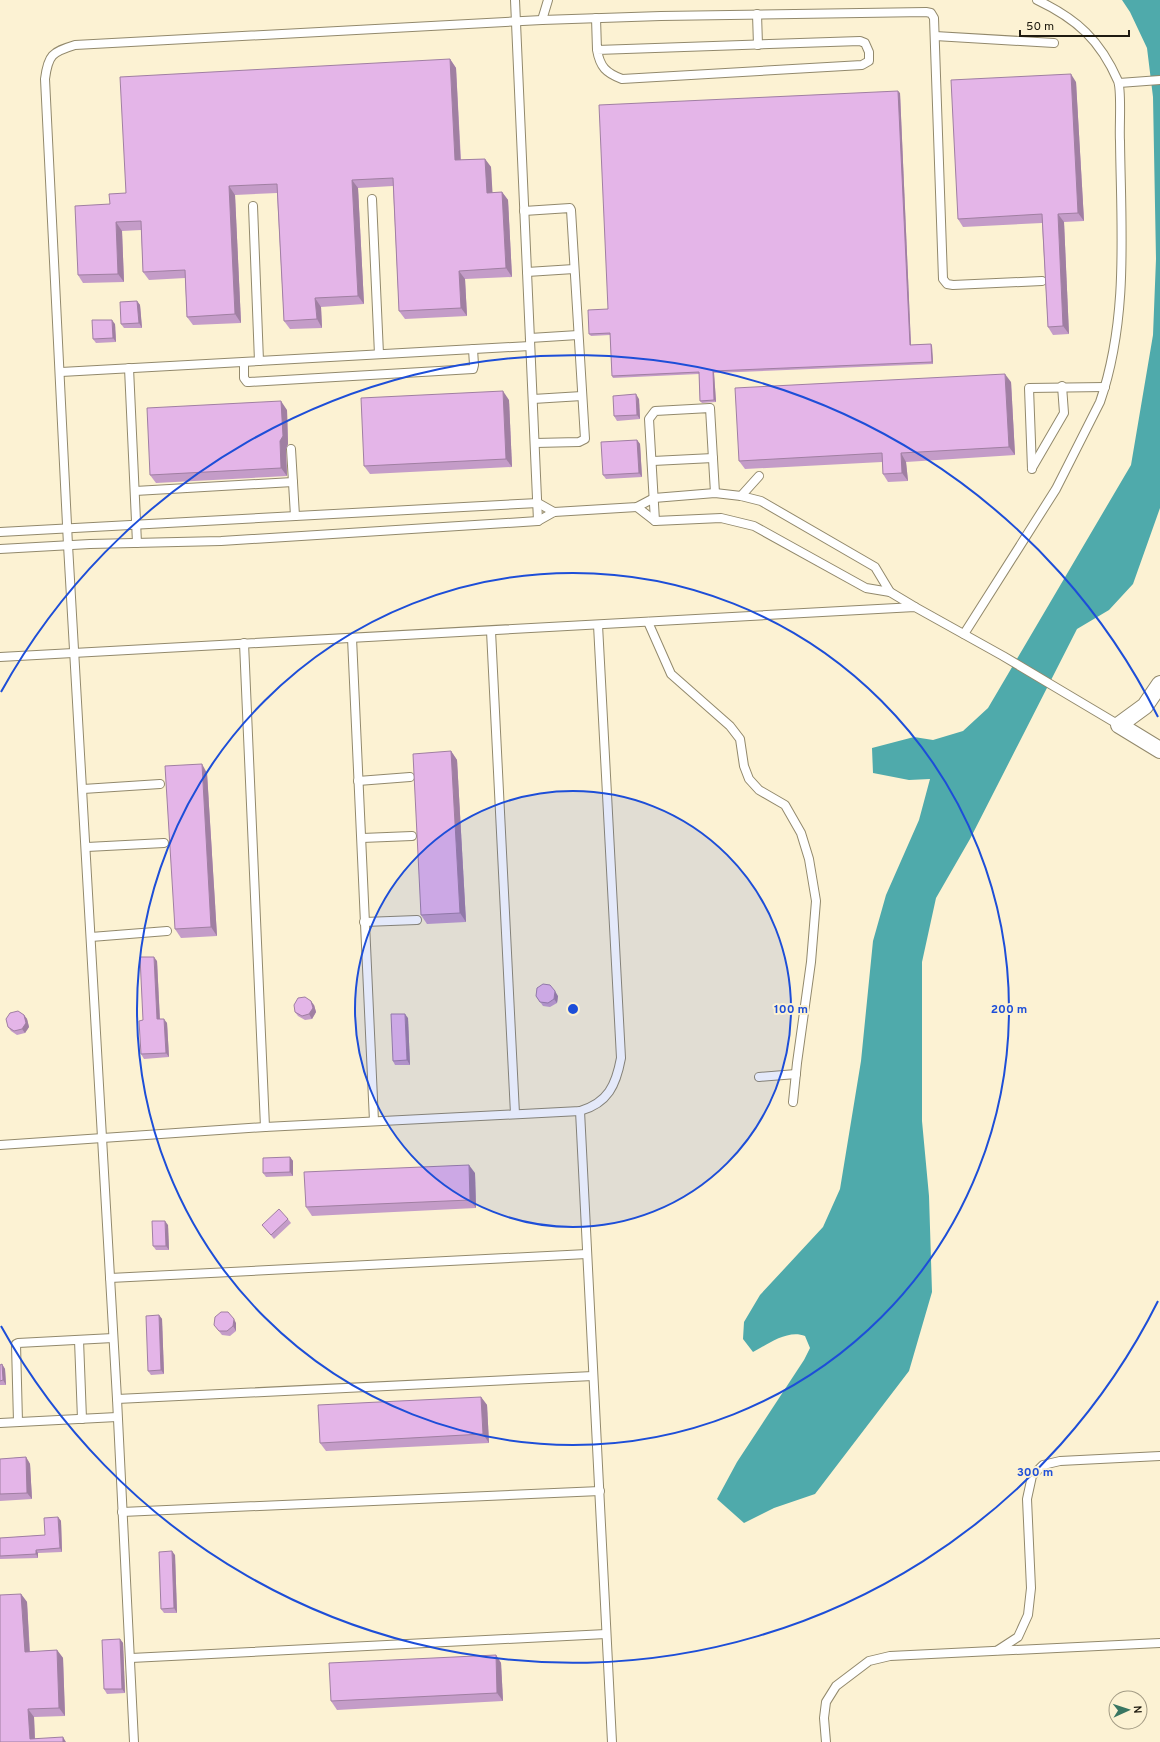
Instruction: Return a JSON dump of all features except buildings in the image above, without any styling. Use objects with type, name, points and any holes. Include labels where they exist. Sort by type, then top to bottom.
[{"type":"street","points":[[1160,684],[1145,706],[1119,725],[1160,750]]},
{"type":"lane","points":[[515,0],[538,521]]},
{"type":"lane","points":[[542,20],[548,0]]},
{"type":"lane","points":[[964,634],[1056,489],[1100,402],[1106,387],[1116,334],[1122,282],[1119,83],[1098,45],[1088,32],[1061,12],[1037,0]]},
{"type":"lane","points":[[134,1742],[131,1658],[87,847],[67,528],[61,372],[45,79],[47,63],[57,50],[75,45],[542,20],[757,14],[931,13],[934,18],[935,36],[943,279],[947,284],[953,286],[1042,281]]},
{"type":"lane","points":[[757,14],[758,44]]},
{"type":"lane","points":[[596,18],[597,50],[603,68],[611,75],[622,79],[862,65],[869,61],[869,52],[865,43],[860,41],[597,50]]},
{"type":"lane","points":[[935,36],[1054,43]]},
{"type":"lane","points":[[1119,83],[1160,80]]},
{"type":"lane","points":[[372,199],[379,354]]},
{"type":"lane","points":[[253,206],[259,361]]},
{"type":"lane","points":[[524,210],[570,208],[571,210],[585,439],[583,441],[535,443]]},
{"type":"lane","points":[[527,272],[574,269]]},
{"type":"lane","points":[[61,372],[473,349],[578,335]]},
{"type":"lane","points":[[244,362],[244,378],[246,382],[249,382],[473,369],[473,349]]},
{"type":"lane","points":[[130,368],[138,543]]},
{"type":"lane","points":[[1062,386],[1064,414],[1032,469],[1029,388],[1062,386],[1106,387]]},
{"type":"lane","points":[[533,399],[582,396]]},
{"type":"lane","points":[[655,521],[653,461],[649,419],[655,411],[710,408],[715,494]]},
{"type":"lane","points":[[291,449],[295,516]]},
{"type":"lane","points":[[653,461],[713,458]]},
{"type":"lane","points":[[741,496],[759,476]]},
{"type":"lane","points":[[135,491],[293,482]]},
{"type":"lane","points":[[0,549],[68,545],[221,541],[538,521],[554,512],[637,507],[654,498],[715,494],[741,496],[761,501],[875,567],[890,592]]},
{"type":"lane","points":[[0,532],[538,503],[554,512]]},
{"type":"lane","points":[[637,507],[655,521],[721,518],[754,526],[866,588],[890,592],[1003,656],[1119,725]]},
{"type":"lane","points":[[0,657],[915,607]]},
{"type":"lane","points":[[648,622],[671,674],[730,726],[740,739],[744,766],[749,779],[759,790],[785,805],[801,833],[809,860],[816,901],[811,962],[793,1102]]},
{"type":"lane","points":[[0,1145],[265,1127],[580,1111],[594,1107],[609,1094],[618,1075],[621,1058],[598,625]]},
{"type":"lane","points":[[491,631],[515,1114]]},
{"type":"lane","points":[[352,638],[374,1121]]},
{"type":"lane","points":[[244,643],[265,1127]]},
{"type":"lane","points":[[358,781],[410,777]]},
{"type":"lane","points":[[83,789],[160,784]]},
{"type":"lane","points":[[362,838],[412,836]]},
{"type":"lane","points":[[87,847],[164,843]]},
{"type":"lane","points":[[364,922],[417,920]]},
{"type":"lane","points":[[91,937],[167,931]]},
{"type":"lane","points":[[759,1077],[796,1074]]},
{"type":"lane","points":[[580,1111],[612,1742]]},
{"type":"lane","points":[[110,1278],[587,1254]]},
{"type":"lane","points":[[18,1422],[16,1344],[113,1338]]},
{"type":"lane","points":[[79,1340],[82,1419]]},
{"type":"lane","points":[[117,1399],[593,1376]]},
{"type":"lane","points":[[0,1423],[117,1417]]},
{"type":"lane","points":[[998,1650],[1018,1637],[1028,1615],[1031,1588],[1027,1500],[1032,1476],[1043,1465],[1060,1461],[1160,1456]]},
{"type":"lane","points":[[122,1512],[600,1491]]},
{"type":"lane","points":[[131,1658],[606,1634]]},
{"type":"lane","points":[[826,1742],[824,1718],[826,1702],[836,1686],[869,1661],[890,1656],[1160,1643]]},
{"type":"water","points":[[1122,0],[1160,0],[1160,508],[1133,584],[1109,610],[1077,629],[970,839],[936,898],[922,962],[922,1121],[929,1196],[932,1292],[909,1371],[815,1494],[774,1508],[744,1523],[717,1499],[737,1462],[804,1360],[810,1348],[805,1336],[792,1334],[778,1338],[753,1352],[743,1339],[744,1322],[760,1295],[823,1227],[840,1189],[861,1061],[873,941],[886,895],[919,820],[930,779],[909,780],[873,773],[872,748],[914,737],[933,740],[963,731],[988,708],[1131,465],[1153,335],[1156,259],[1153,97],[1147,48],[1130,12]]}]
